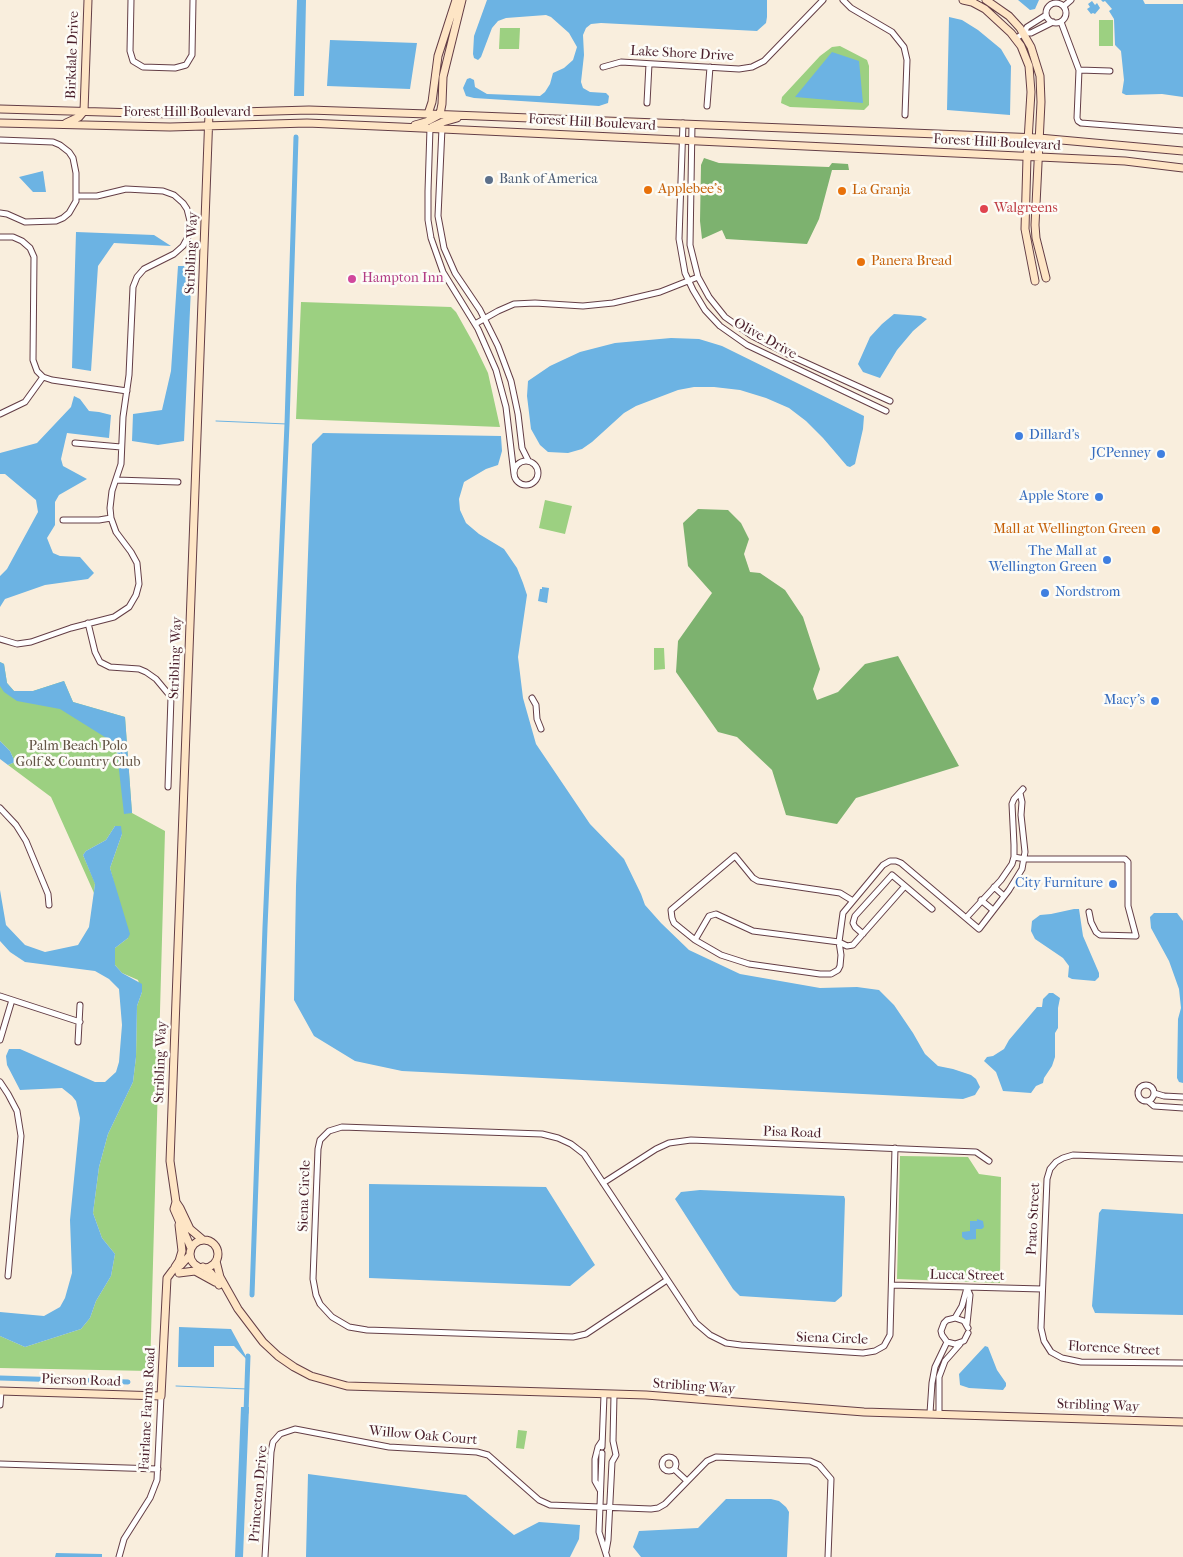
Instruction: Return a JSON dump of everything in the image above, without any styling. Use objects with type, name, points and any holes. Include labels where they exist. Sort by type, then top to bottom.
[{"type":"street","name":"Birkdale Drive","points":[[84,111],[88,0]]},
{"type":"street","points":[[131,0],[130,51],[133,61],[143,67],[175,68],[186,65],[192,55],[193,0]]},
{"type":"street","points":[[428,114],[432,102],[438,56],[456,0]]},
{"type":"street","points":[[400,127],[426,122],[440,114],[443,77],[462,0]]},
{"type":"street","name":"Lake Shore Drive","points":[[603,67],[621,62],[745,68],[764,61],[823,0]]},
{"type":"street","points":[[843,0],[851,8],[892,32],[904,47],[907,60],[905,115]]},
{"type":"street","points":[[963,0],[972,2],[985,9],[1011,33],[1020,46],[1029,66],[1031,77],[1031,114],[1027,157],[1025,229],[1035,281]]},
{"type":"street","points":[[986,0],[1008,16],[1024,33],[1040,76],[1041,102],[1035,225],[1036,238],[1046,278]]},
{"type":"street","points":[[1064,6],[1071,0]]},
{"type":"street","points":[[1046,16],[1047,9],[1051,4],[1058,3],[1064,6],[1066,14],[1061,22]]},
{"type":"street","points":[[1016,39],[1024,33],[1027,27],[1046,16]]},
{"type":"street","points":[[1046,16],[1053,22]]},
{"type":"street","points":[[1024,33],[1031,34],[1053,22],[1061,22]]},
{"type":"street","points":[[1061,22],[1079,70],[1077,118],[1082,124],[1183,131]]},
{"type":"street","points":[[647,103],[649,64]]},
{"type":"street","points":[[707,106],[710,67]]},
{"type":"street","points":[[1079,70],[1110,71]]},
{"type":"street","name":"Forest Hill Boulevard","points":[[0,109],[172,114],[309,110],[440,114],[1039,138],[1183,151]]},
{"type":"street","points":[[63,124],[79,117],[84,111]]},
{"type":"street","name":"Stribling Way","points":[[203,1240],[190,1228],[176,1202],[170,1161],[209,114]]},
{"type":"street","points":[[442,128],[438,216],[444,248],[458,277],[484,318],[498,346],[511,381],[518,414],[522,448],[528,460],[538,468],[536,480],[528,485],[521,484],[515,478],[506,407],[485,343],[450,282],[442,272],[436,256],[428,220],[430,128],[464,116]]},
{"type":"street","name":"Forest Hill Boulevard","points":[[0,123],[209,127],[307,123],[442,128],[1125,161],[1183,168]]},
{"type":"street","name":"Olive Drive","points":[[683,124],[679,234],[683,263],[688,281],[705,310],[732,336],[747,345],[886,411]]},
{"type":"street","name":"Olive Drive","points":[[692,124],[690,246],[698,277],[719,311],[742,330],[794,357],[890,401]]},
{"type":"street","points":[[0,140],[53,142],[63,147],[71,155],[76,165],[76,196],[69,214],[56,221],[25,222],[0,213]]},
{"type":"street","points":[[0,639],[24,644],[88,623],[108,619],[123,611],[133,601],[140,577],[137,564],[131,552],[116,532],[111,518],[110,500],[120,468],[122,417],[127,391],[134,284],[144,269],[174,254],[183,246],[190,229],[188,213],[177,197],[158,190],[126,189],[97,196],[76,196]]},
{"type":"street","points":[[0,237],[12,237],[22,241],[30,248],[34,257],[33,360],[37,371],[43,377],[52,380],[127,391]]},
{"type":"street","points":[[450,282],[458,277]]},
{"type":"street","points":[[475,324],[514,304],[536,303],[583,306],[613,303],[651,294],[698,277]]},
{"type":"street","points":[[0,414],[25,402],[43,377]]},
{"type":"street","points":[[75,443],[121,447]]},
{"type":"street","points":[[514,474],[520,462],[528,460]]},
{"type":"street","points":[[116,480],[178,482]]},
{"type":"street","points":[[63,520],[111,518]]},
{"type":"street","points":[[88,623],[95,652],[100,662],[110,667],[139,669],[146,672],[153,676],[172,699],[168,786]]},
{"type":"street","points":[[532,698],[536,705],[540,729]]},
{"type":"street","points":[[853,901],[840,893],[758,881],[736,856],[671,910],[674,923],[695,940],[721,955],[748,964],[831,974],[838,970],[840,966],[839,942],[843,913],[853,901],[883,865],[890,861],[896,861],[979,929],[1020,873],[1024,859],[1022,791],[1012,804],[1014,857],[1007,872],[966,918]]},
{"type":"street","points":[[0,808],[16,825],[26,841],[48,894],[49,905]]},
{"type":"street","points":[[1014,857],[1024,859],[1125,859],[1128,862],[1128,906],[1136,936],[1100,936],[1090,922],[1089,912]]},
{"type":"street","points":[[863,934],[855,927],[853,922],[855,916],[892,875],[932,909]]},
{"type":"street","points":[[695,940],[709,916],[716,914],[753,930],[839,942],[847,946],[853,944],[863,934],[905,886]]},
{"type":"street","points":[[994,887],[1004,896]]},
{"type":"street","points":[[981,900],[993,910]]},
{"type":"street","points":[[0,996],[80,1022]]},
{"type":"street","points":[[0,1040],[12,1000]]},
{"type":"street","points":[[78,1042],[80,1005]]},
{"type":"street","points":[[0,1082],[16,1111],[21,1136],[8,1276]]},
{"type":"street","points":[[1148,1101],[1153,1097],[1154,1090],[1149,1085],[1144,1084],[1138,1088],[1140,1098],[1154,1106],[1183,1108]]},
{"type":"street","points":[[1154,1093],[1164,1096],[1183,1097]]},
{"type":"street","name":"Siena Circle","points":[[667,1280],[586,1334],[574,1337],[367,1330],[349,1327],[332,1317],[320,1304],[313,1279],[318,1149],[320,1140],[329,1131],[342,1127],[542,1134],[558,1138],[571,1144],[584,1154],[696,1323],[710,1335],[726,1343],[741,1345],[863,1353],[875,1351],[884,1346],[890,1335],[895,1148]]},
{"type":"street","name":"Pisa Road","points":[[603,1183],[656,1149],[669,1143],[680,1141],[976,1152],[988,1161]]},
{"type":"street","name":"Prato Street","points":[[1042,1289],[1047,1179],[1050,1170],[1056,1162],[1073,1155],[1183,1160]]},
{"type":"street","name":"Stribling Way","points":[[176,1202],[174,1209],[191,1252]]},
{"type":"street","points":[[176,1212],[183,1246],[176,1271],[200,1273],[219,1285]]},
{"type":"street","points":[[203,1240],[212,1243],[218,1254],[216,1260],[211,1265],[200,1266],[192,1259],[191,1252],[197,1242],[203,1240]]},
{"type":"street","name":"Fairlane Farms Road","points":[[119,1557],[124,1539],[150,1498],[158,1469],[166,1294],[168,1284],[191,1252]]},
{"type":"street","name":"Stribling Way","points":[[216,1260],[220,1277],[235,1304],[263,1342],[278,1356],[311,1376],[347,1386],[646,1396],[864,1412],[1183,1422]]},
{"type":"street","name":"Stribling Way","points":[[200,1266],[211,1273],[228,1298],[235,1304]]},
{"type":"street","name":"Fairlane Farms Road","points":[[176,1271],[186,1267],[200,1266]]},
{"type":"street","name":"Lucca Street","points":[[892,1286],[1042,1289]]},
{"type":"street","points":[[939,1413],[940,1378],[945,1361],[964,1341],[970,1295],[967,1288]]},
{"type":"street","points":[[960,1344],[947,1342],[942,1335],[942,1327],[947,1320],[955,1318],[962,1306],[967,1288]]},
{"type":"street","name":"Florence Street","points":[[1042,1289],[1041,1328],[1044,1341],[1051,1352],[1062,1358],[1081,1362],[1183,1363]]},
{"type":"street","points":[[955,1318],[967,1327]]},
{"type":"street","points":[[930,1413],[935,1367],[947,1342]]},
{"type":"street","points":[[0,1391],[0,1405]]},
{"type":"street","name":"Pierson Road","points":[[0,1391],[161,1396]]},
{"type":"street","points":[[604,1395],[599,1532],[606,1554]]},
{"type":"street","points":[[606,1554],[613,1460],[616,1454],[613,1440],[614,1395]]},
{"type":"street","name":"Willow Oak Court","points":[[280,1434],[295,1429],[389,1447],[477,1452],[488,1455],[539,1500],[550,1505],[658,1508],[665,1504],[707,1461],[716,1457],[810,1461],[819,1465],[831,1479],[828,1557]]},
{"type":"street","name":"Princeton Drive","points":[[265,1557],[271,1452],[273,1442],[280,1434]]},
{"type":"street","points":[[600,1490],[595,1481],[595,1459],[598,1447],[602,1441]]},
{"type":"street","points":[[595,1459],[613,1460]]},
{"type":"street","points":[[0,1464],[158,1469]]},
{"type":"street","points":[[674,1469],[687,1481]]},
{"type":"green space","points":[[1099,20],[1113,20],[1113,46],[1099,46]]},
{"type":"green space","points":[[500,28],[520,28],[519,49],[499,49]]},
{"type":"green space","points":[[840,46],[867,60],[869,66],[869,105],[864,110],[790,107],[781,103],[782,97],[820,56],[832,47]]},
{"type":"green space","points":[[704,158],[719,163],[829,167],[832,163],[848,164],[849,170],[832,170],[819,219],[807,244],[726,239],[722,230],[702,239],[700,221],[701,165]]},
{"type":"green space","points":[[301,302],[451,307],[456,312],[488,373],[500,427],[296,419]]},
{"type":"green space","points":[[545,500],[572,506],[565,534],[539,528]]},
{"type":"green space","points":[[698,509],[728,510],[741,523],[749,539],[744,554],[750,572],[760,573],[785,590],[803,617],[820,669],[813,689],[817,700],[838,692],[865,664],[898,656],[959,766],[856,798],[837,824],[786,815],[772,770],[737,737],[718,732],[676,672],[678,641],[712,593],[688,566],[683,523]]},
{"type":"green space","points":[[654,648],[664,648],[665,669],[654,670]]},
{"type":"green space","name":"Palm Beach Polo Golf & Country Club","points":[[0,662],[4,664],[7,683],[14,691],[33,691],[64,681],[73,702],[125,717],[132,813],[165,831],[150,1371],[0,1368],[0,1336],[25,1347],[81,1329],[90,1318],[96,1301],[111,1276],[115,1254],[102,1238],[93,1213],[99,1167],[108,1134],[133,1082],[136,1057],[137,1006],[142,992],[138,980],[122,973],[115,965],[115,948],[128,938],[110,868],[122,834],[115,826],[106,840],[86,851],[83,855],[95,883],[94,893],[51,797],[8,765],[15,762],[10,751],[0,741]]},
{"type":"green space","points":[[900,1156],[968,1157],[979,1174],[1001,1177],[1000,1283],[897,1279]]},
{"type":"green space","points":[[518,1430],[527,1431],[524,1449],[516,1448]]},
{"type":"water","points":[[297,0],[306,0],[304,96],[294,96]]},
{"type":"water","points":[[487,0],[767,0],[767,17],[766,23],[757,31],[591,24],[586,28],[583,35],[584,55],[581,82],[583,88],[590,92],[606,93],[609,96],[608,103],[599,106],[466,96],[463,88],[467,79],[470,78],[474,80],[475,87],[487,94],[540,96],[550,84],[553,73],[564,68],[573,60],[577,47],[569,33],[551,17],[546,15],[506,18],[498,21],[492,28],[481,57],[478,60],[474,58],[474,36]]},
{"type":"water","points":[[1018,0],[1039,0],[1035,9],[1030,10]]},
{"type":"water","points":[[1101,0],[1143,0],[1145,4],[1183,4],[1183,97],[1162,94],[1126,95],[1122,93],[1124,80],[1121,51],[1115,45],[1114,19],[1109,11],[1112,9],[1105,1]]},
{"type":"water","points":[[1092,1],[1095,5],[1097,3],[1100,8],[1095,14],[1091,14],[1087,9],[1090,7],[1088,4]]},
{"type":"water","points":[[949,17],[962,20],[978,30],[1001,49],[1011,66],[1010,115],[947,110]]},
{"type":"water","points":[[330,40],[417,43],[410,89],[327,86]]},
{"type":"water","points":[[832,52],[859,61],[863,103],[795,97]]},
{"type":"water","points":[[43,171],[46,192],[33,192],[19,177]]},
{"type":"water","points":[[76,232],[154,235],[171,246],[114,243],[98,266],[91,371],[72,368]]},
{"type":"water","points":[[178,266],[192,266],[184,441],[158,445],[132,441],[133,414],[162,410],[171,371]]},
{"type":"water","points":[[894,314],[921,316],[927,319],[913,331],[897,350],[880,378],[863,372],[858,364],[870,337]]},
{"type":"water","points":[[671,338],[699,339],[722,346],[864,416],[855,464],[850,467],[847,466],[806,421],[789,408],[740,390],[714,387],[694,387],[678,390],[636,406],[624,413],[582,449],[568,453],[548,452],[540,445],[531,429],[527,396],[528,381],[550,366],[580,352],[615,343]]},
{"type":"water","points":[[74,396],[80,399],[89,411],[111,415],[109,438],[67,433],[61,459],[63,466],[87,479],[59,495],[55,502],[55,525],[47,538],[53,553],[60,556],[80,557],[94,573],[88,579],[45,585],[5,599],[0,607],[0,576],[7,569],[38,512],[36,500],[5,474],[0,474],[0,453],[37,443],[71,407]]},
{"type":"water","points":[[323,433],[501,436],[502,451],[498,465],[486,469],[464,482],[459,499],[460,510],[466,523],[479,534],[504,549],[517,568],[527,595],[518,657],[523,698],[536,744],[590,824],[624,859],[645,905],[689,950],[740,974],[820,988],[857,987],[879,990],[894,1005],[925,1054],[938,1066],[971,1075],[976,1079],[980,1087],[975,1095],[963,1099],[402,1071],[355,1061],[314,1036],[294,1000],[296,886],[312,444]]},
{"type":"water","points":[[542,587],[549,588],[547,603],[538,601]]},
{"type":"water","points":[[0,662],[4,664],[7,683],[14,691],[33,691],[64,681],[73,702],[125,717],[132,813],[124,814],[116,744],[60,709],[17,701],[4,692],[0,686]]},
{"type":"water","points":[[0,741],[10,751],[15,762],[8,765],[0,759]]},
{"type":"water","points":[[115,826],[121,826],[122,834],[110,868],[130,934],[128,938],[115,948],[115,965],[122,973],[142,984],[142,992],[137,1006],[136,1057],[133,1082],[108,1134],[99,1167],[93,1213],[102,1238],[115,1254],[111,1276],[96,1301],[90,1318],[81,1329],[25,1347],[0,1336],[0,1312],[44,1316],[60,1307],[65,1298],[72,1273],[70,1220],[80,1118],[76,1101],[62,1088],[20,1090],[7,1065],[6,1056],[9,1049],[20,1049],[95,1082],[105,1082],[116,1072],[119,1062],[122,1025],[119,989],[109,979],[95,971],[25,962],[10,952],[0,941],[0,890],[6,925],[25,945],[45,952],[78,945],[89,927],[95,884],[83,855],[86,851],[106,840]]},
{"type":"water","points":[[1079,909],[1083,936],[1099,973],[1099,977],[1095,981],[1068,977],[1069,966],[1063,958],[1035,939],[1031,931],[1032,921],[1040,915]]},
{"type":"water","points":[[1154,913],[1177,913],[1183,921],[1183,1083],[1179,1082],[1177,1078],[1178,1019],[1181,1008],[1179,989],[1169,961],[1151,928],[1150,917]]},
{"type":"water","points":[[1049,993],[1053,993],[1060,998],[1058,1028],[1055,1033],[1055,1057],[1052,1066],[1043,1083],[1036,1086],[1031,1093],[1003,1091],[996,1072],[984,1061],[987,1057],[993,1056],[1004,1049],[1009,1040],[1037,1007],[1042,1007],[1043,999]]},
{"type":"water","points":[[369,1184],[546,1187],[595,1265],[570,1286],[369,1278]]},
{"type":"water","points":[[700,1190],[844,1196],[842,1296],[835,1302],[740,1296],[733,1289],[675,1199],[681,1192]]},
{"type":"water","points":[[1102,1209],[1183,1214],[1183,1315],[1095,1313],[1092,1306],[1099,1213]]},
{"type":"water","points":[[977,1219],[983,1221],[984,1227],[976,1229],[976,1239],[966,1240],[962,1237],[962,1232],[970,1231],[970,1221],[977,1221]]},
{"type":"water","points":[[179,1327],[231,1329],[249,1362],[234,1346],[214,1346],[214,1367],[178,1367]]},
{"type":"water","points":[[985,1346],[988,1347],[997,1370],[1006,1383],[1003,1390],[969,1388],[960,1385],[959,1374]]},
{"type":"water","points":[[241,1407],[249,1407],[243,1557],[235,1557]]},
{"type":"water","points":[[308,1474],[466,1495],[514,1535],[539,1522],[580,1525],[579,1539],[570,1557],[306,1557]]},
{"type":"water","points":[[726,1499],[771,1499],[779,1501],[786,1507],[789,1512],[787,1557],[641,1557],[633,1547],[639,1531],[698,1528]]},
{"type":"water","points":[[56,1553],[102,1554],[102,1557],[55,1557]]},
{"type":"waterway","points":[[252,1295],[265,927],[287,424],[296,137]]},
{"type":"waterway","points":[[216,421],[287,424]]},
{"type":"waterway","points":[[246,1413],[248,1356]]},
{"type":"waterway","points":[[0,1378],[128,1382]]},
{"type":"waterway","points":[[176,1386],[247,1389]]},
{"type":"place","name":"Bank of America","points":[[489,180]]},
{"type":"place","name":"Applebee's","points":[[648,190]]},
{"type":"place","name":"La Granja","points":[[842,191]]},
{"type":"place","name":"Walgreens","points":[[984,209]]},
{"type":"place","name":"Panera Bread","points":[[861,262]]},
{"type":"place","name":"Hampton Inn","points":[[352,279]]},
{"type":"place","name":"Dillard's","points":[[1019,436]]},
{"type":"place","name":"JCPenney","points":[[1161,454]]},
{"type":"place","name":"Apple Store","points":[[1099,497]]},
{"type":"place","name":"Mall at Wellington Green","points":[[1156,530]]},
{"type":"place","name":"The Mall at Wellington Green","points":[[1107,560]]},
{"type":"place","name":"Nordstrom","points":[[1045,593]]},
{"type":"place","name":"Macy's","points":[[1155,701]]},
{"type":"place","name":"City Furniture","points":[[1113,884]]}]
